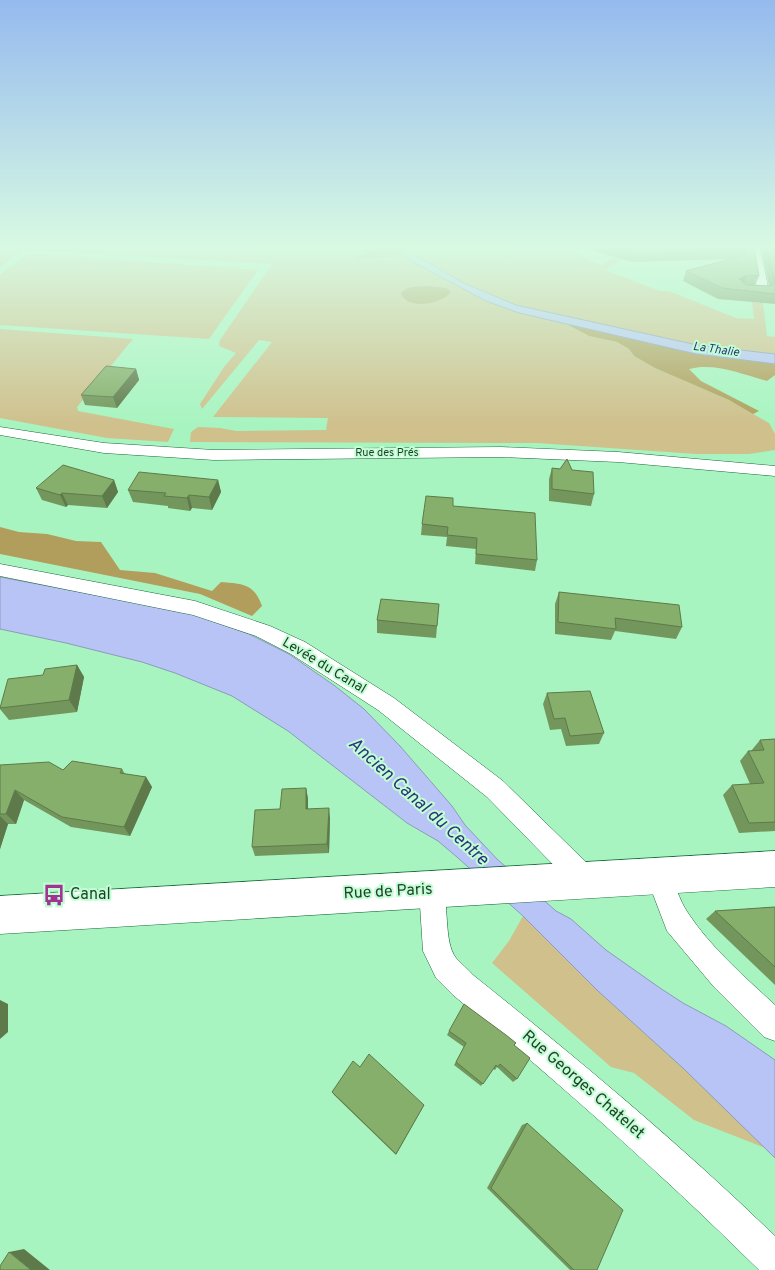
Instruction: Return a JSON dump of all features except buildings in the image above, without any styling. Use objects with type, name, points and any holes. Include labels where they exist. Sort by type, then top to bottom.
[{"type":"main road","name":"Rue de Paris","points":[[0,915],[775,869]]},
{"type":"street","name":"Rue des Prés","points":[[0,431],[104,448],[214,455],[501,452],[618,458],[775,471]]},
{"type":"street","name":"Levée du Canal","points":[[0,570],[195,608],[263,631],[298,648],[386,704],[495,789],[570,881]]},
{"type":"street","points":[[659,876],[677,920],[693,942],[724,977],[775,1026]]},
{"type":"street","name":"Rue Georges Chatelet","points":[[437,890],[437,951],[446,968],[624,1119],[716,1203],[775,1261]]},
{"type":"shaded area","points":[[0,307],[232,307],[209,339],[0,325]]},
{"type":"shaded area","points":[[242,307],[503,307],[565,324],[589,336],[617,342],[629,349],[634,356],[655,368],[729,400],[769,423],[775,434],[775,450],[749,454],[696,454],[537,443],[190,442],[191,432],[198,427],[236,431],[326,430],[328,418],[213,417],[272,342],[259,340],[202,409],[200,404],[224,367],[236,353],[219,346],[220,340]]},
{"type":"shaded area","points":[[526,307],[709,307],[736,318],[754,319],[753,307],[764,307],[767,336],[775,337],[775,354],[697,345]]},
{"type":"shaded area","points":[[566,324],[696,354],[775,364],[775,375],[767,381],[718,368],[699,367],[689,369],[701,381],[759,411],[753,414],[729,400],[655,368],[634,356],[629,349],[617,342],[589,336]]},
{"type":"shaded area","points":[[0,329],[133,339],[77,407],[78,411],[174,429],[168,442],[107,438],[0,418]]},
{"type":"shaded area","points":[[0,527],[19,532],[47,534],[76,541],[101,542],[120,570],[155,573],[212,591],[221,582],[241,584],[255,593],[262,606],[252,616],[200,594],[0,554]]},
{"type":"shaded area","points":[[523,916],[598,991],[684,1069],[765,1148],[694,1120],[634,1073],[611,1067],[492,963],[509,941]]},
{"type":"water","name":"La Thalie","points":[[503,307],[526,307],[697,345],[775,354],[775,364],[696,354],[519,313]]},
{"type":"water","name":"Ancien Canal du Centre","points":[[0,577],[187,612],[249,634],[289,654],[335,686],[364,709],[400,746],[452,806],[465,825],[497,859],[556,911],[571,919],[606,950],[660,988],[683,1003],[726,1026],[775,1060],[775,1158],[684,1069],[598,991],[523,916],[438,841],[407,823],[288,731],[232,696],[142,662],[0,629]]},
{"type":"place","name":"Canal","points":[[54,895]]}]
